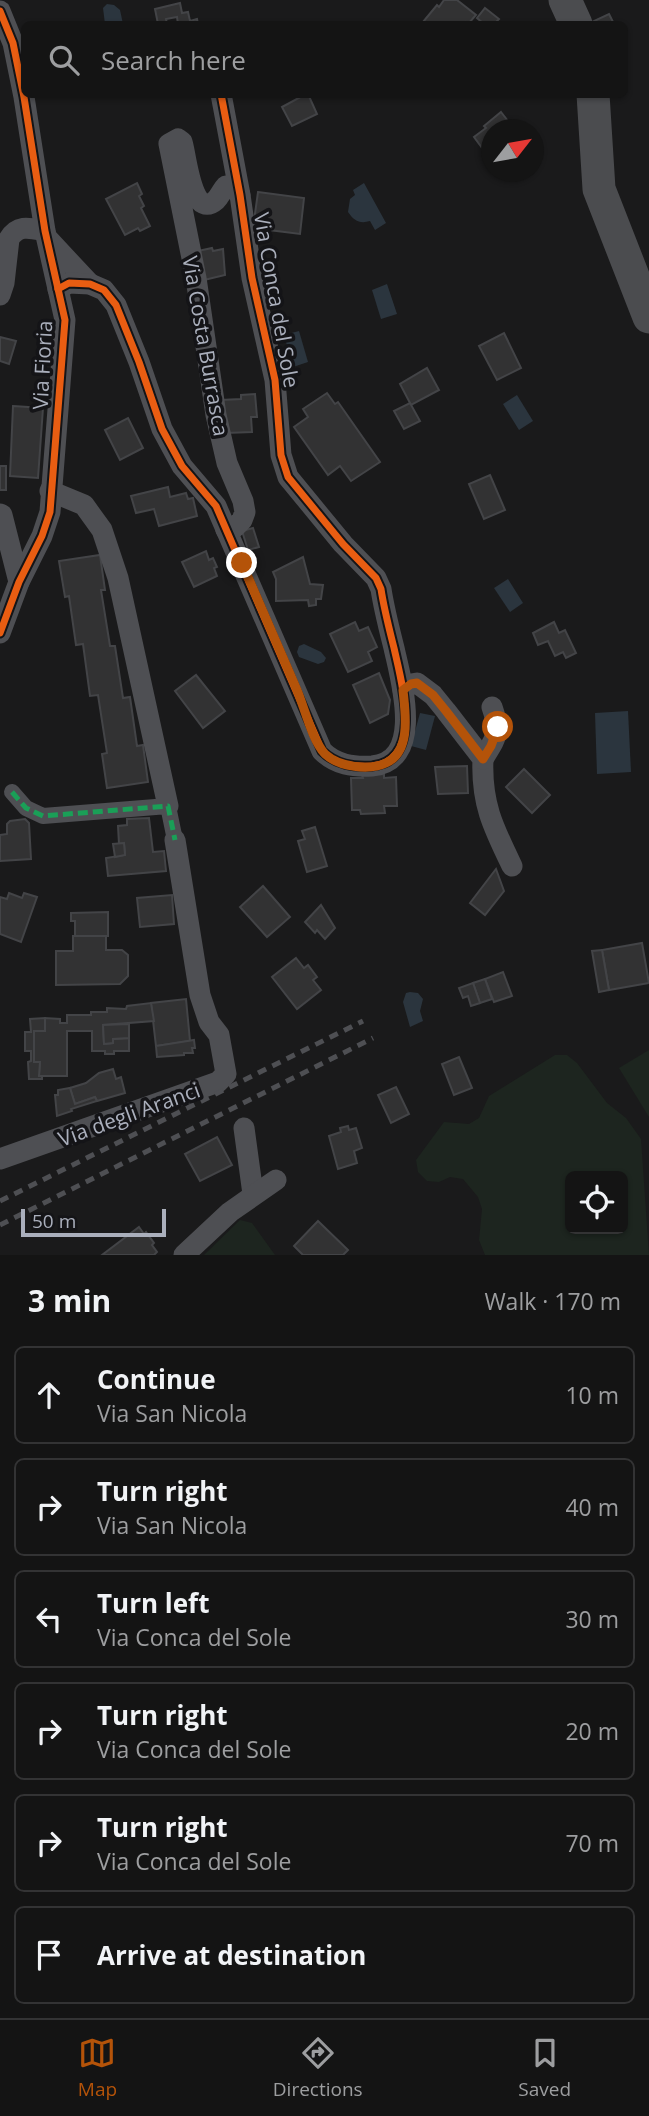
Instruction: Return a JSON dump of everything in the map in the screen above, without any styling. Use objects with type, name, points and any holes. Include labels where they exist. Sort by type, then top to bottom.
[{"type":"main road","points":[[565,0],[575,21]]},
{"type":"main road","points":[[593,98],[599,189],[649,317]]},
{"type":"street","name":"Via Fioria","points":[[0,11],[13,43],[21,82]]},
{"type":"street","name":"Via Fioria","points":[[1,627],[50,512],[65,320],[46,234],[24,98]]},
{"type":"street","name":"Via Conca del Sole","points":[[46,234],[90,284],[104,290],[116,305],[171,449],[181,466],[216,506],[318,743],[328,757],[337,762],[356,767],[386,763],[395,756],[404,736],[406,718],[403,690],[381,589],[376,578],[343,544],[288,477],[281,455],[275,380],[252,278],[222,98]]},
{"type":"street","name":"Via Conca del Sole","points":[[171,151],[169,144],[178,138],[184,148],[195,195],[200,202],[213,202],[226,186],[235,189],[240,195]]},
{"type":"street","name":"Via Costa Burrasca","points":[[171,151],[196,278],[219,427],[227,463],[245,512],[235,527],[226,530]]},
{"type":"street","points":[[0,295],[12,234],[25,228],[46,234]]},
{"type":"street","points":[[58,289],[69,283],[90,284]]},
{"type":"street","points":[[50,491],[84,505],[102,530],[118,578],[175,840]]},
{"type":"street","points":[[0,514],[19,582]]},
{"type":"street","points":[[403,690],[417,683],[433,695],[483,759]]},
{"type":"street","points":[[492,707],[498,727],[483,759],[485,805],[512,866]]},
{"type":"street","points":[[12,792],[26,808],[43,816],[168,806]]},
{"type":"street","name":"Via degli Aranci","points":[[0,1158],[218,1082],[226,1074],[219,1035],[209,1022],[200,995],[175,840]]},
{"type":"street","points":[[244,1128],[253,1195]]},
{"type":"street","points":[[184,1255],[230,1212],[276,1180]]},
{"type":"shaded area","points":[[107,4],[114,5],[120,10],[122,21],[105,21],[103,8]]},
{"type":"shaded area","points":[[364,183],[386,223],[375,230],[370,221],[358,221],[348,212],[350,199],[355,195],[353,190]]},
{"type":"shaded area","points":[[387,284],[397,314],[381,319],[372,290]]},
{"type":"shaded area","points":[[299,331],[308,362],[293,367],[284,335]]},
{"type":"shaded area","points":[[517,395],[533,421],[519,430],[503,404]]},
{"type":"shaded area","points":[[508,579],[523,603],[510,612],[494,588]]},
{"type":"shaded area","points":[[304,644],[321,652],[326,658],[324,662],[318,664],[299,657],[299,646]]},
{"type":"shaded area","points":[[628,711],[631,772],[597,774],[595,713]]},
{"type":"shaded area","points":[[420,713],[435,716],[426,750],[411,746]]},
{"type":"shaded area","points":[[406,993],[418,993],[423,999],[420,1011],[423,1021],[410,1027],[403,1002]]},
{"type":"shaded area","points":[[649,1050],[649,1117],[619,1068]]},
{"type":"shaded area","points":[[555,1055],[567,1055],[577,1063],[607,1103],[626,1118],[641,1139],[649,1255],[485,1255],[479,1240],[482,1209],[478,1197],[463,1179],[450,1177],[439,1182],[427,1181],[418,1172],[416,1160],[444,1122],[469,1124],[479,1118],[489,1096]]},
{"type":"shaded area","points":[[240,1220],[252,1223],[275,1255],[204,1255]]},
{"type":"building","points":[[444,0],[457,0],[476,15],[471,21],[424,21],[437,5],[439,7]]},
{"type":"building","points":[[180,3],[182,13],[188,12],[190,21],[178,21],[177,17],[157,21],[155,9]]},
{"type":"building","points":[[485,8],[499,19],[480,21],[477,18]]},
{"type":"building","points":[[609,14],[612,21],[594,21]]},
{"type":"building","points":[[299,98],[310,98],[317,114],[292,126],[282,107]]},
{"type":"building","points":[[501,112],[506,119],[492,119]]},
{"type":"building","points":[[481,132],[481,147],[474,137]]},
{"type":"building","points":[[137,183],[144,206],[141,208],[150,226],[140,231],[138,228],[125,235],[106,199]]},
{"type":"building","points":[[258,192],[304,198],[300,234],[253,228]]},
{"type":"building","points":[[212,248],[213,251],[223,249],[225,275],[204,280],[198,251]]},
{"type":"building","points":[[504,333],[521,368],[497,380],[479,346]]},
{"type":"building","points":[[0,337],[16,341],[9,364],[0,361]]},
{"type":"building","points":[[427,368],[439,390],[411,405],[400,384]]},
{"type":"building","points":[[327,393],[335,404],[338,402],[380,462],[351,481],[340,466],[328,475],[294,427],[308,417],[303,409]]},
{"type":"building","points":[[255,394],[257,417],[251,417],[252,432],[226,433],[221,400],[241,399],[241,395]]},
{"type":"building","points":[[410,403],[420,421],[404,429],[394,411]]},
{"type":"building","points":[[13,406],[43,408],[38,478],[10,476]]},
{"type":"building","points":[[128,418],[143,448],[120,460],[105,430]]},
{"type":"building","points":[[0,466],[6,466],[6,490],[0,490]]},
{"type":"building","points":[[490,475],[505,510],[484,519],[469,484]]},
{"type":"building","points":[[168,487],[170,497],[186,493],[188,499],[193,498],[197,516],[159,526],[154,509],[136,513],[131,496]]},
{"type":"building","points":[[253,528],[259,547],[248,550],[242,531]]},
{"type":"building","points":[[206,551],[209,560],[213,558],[217,567],[214,568],[217,576],[194,587],[182,562]]},
{"type":"building","points":[[100,555],[105,590],[101,590],[110,646],[115,646],[123,698],[130,697],[137,746],[143,745],[148,782],[107,788],[102,754],[107,753],[98,695],[90,696],[83,644],[76,645],[69,596],[65,597],[59,561]]},
{"type":"building","points":[[303,557],[310,584],[323,585],[321,599],[316,599],[316,605],[309,606],[308,600],[276,601],[276,579],[273,572]]},
{"type":"building","points":[[355,622],[359,631],[368,627],[377,647],[368,652],[372,661],[348,672],[330,634]]},
{"type":"building","points":[[554,622],[559,633],[565,630],[576,653],[566,658],[563,652],[555,656],[548,641],[538,645],[533,633]]},
{"type":"building","points":[[379,673],[390,700],[388,714],[370,723],[353,685]]},
{"type":"building","points":[[196,675],[225,711],[203,728],[175,691]]},
{"type":"building","points":[[467,766],[468,793],[438,794],[435,767]]},
{"type":"building","points":[[524,769],[550,795],[532,813],[506,787]]},
{"type":"building","points":[[384,774],[384,778],[396,777],[397,806],[384,806],[385,813],[361,814],[360,810],[352,810],[351,778]]},
{"type":"building","points":[[149,818],[153,852],[164,851],[166,871],[108,876],[106,858],[125,855],[124,843],[119,844],[118,826],[127,825],[127,819]]},
{"type":"building","points":[[25,819],[29,823],[31,859],[0,861],[0,835],[7,834],[7,824],[10,821]]},
{"type":"building","points":[[315,827],[327,866],[307,872],[298,841],[305,839],[302,831]]},
{"type":"building","points":[[124,843],[125,855],[115,857],[113,844]]},
{"type":"building","points":[[496,869],[504,891],[485,915],[470,903]]},
{"type":"building","points":[[263,886],[290,917],[267,937],[240,907]]},
{"type":"building","points":[[9,893],[22,898],[24,893],[37,897],[21,942],[0,934],[0,897],[7,899]]},
{"type":"building","points":[[172,895],[174,924],[140,927],[137,898]]},
{"type":"building","points":[[321,905],[335,928],[325,939],[305,922]]},
{"type":"building","points":[[108,912],[108,936],[75,936],[75,921],[71,921],[71,913]]},
{"type":"building","points":[[73,936],[106,936],[106,950],[122,950],[128,955],[128,976],[120,984],[56,985],[56,951],[73,951]]},
{"type":"building","points":[[642,943],[649,983],[609,990],[602,950]]},
{"type":"building","points":[[602,950],[609,990],[599,992],[592,951]]},
{"type":"building","points":[[296,958],[304,968],[308,965],[317,977],[313,980],[321,990],[297,1009],[272,977]]},
{"type":"building","points":[[503,972],[512,996],[494,1002],[485,979]]},
{"type":"building","points":[[485,979],[492,999],[480,1003],[473,983]]},
{"type":"building","points":[[473,983],[480,1003],[471,1006],[468,996],[463,998],[459,988]]},
{"type":"building","points":[[186,999],[190,1041],[156,1046],[151,1003]]},
{"type":"building","points":[[151,1003],[154,1021],[103,1025],[104,1044],[113,1043],[113,1039],[129,1038],[129,1051],[105,1054],[105,1051],[92,1051],[92,1031],[67,1031],[67,1076],[39,1076],[40,1062],[34,1062],[34,1031],[45,1031],[45,1018],[60,1019],[60,1023],[67,1023],[67,1015],[91,1015],[91,1012],[107,1012],[107,1008],[126,1009],[127,1006]]},
{"type":"building","points":[[45,1018],[45,1031],[34,1031],[34,1062],[40,1062],[39,1076],[42,1076],[42,1079],[29,1079],[28,1062],[31,1061],[31,1051],[25,1051],[25,1032],[31,1032],[30,1019]]},
{"type":"building","points":[[129,1024],[129,1038],[113,1039],[113,1043],[104,1044],[103,1025]]},
{"type":"building","points":[[194,1040],[193,1053],[157,1057],[156,1046]]},
{"type":"building","points":[[459,1057],[472,1088],[454,1095],[442,1064]]},
{"type":"building","points":[[113,1069],[116,1079],[121,1077],[125,1093],[97,1101],[95,1097],[75,1104],[70,1088]]},
{"type":"building","points":[[396,1087],[409,1114],[391,1123],[378,1095]]},
{"type":"building","points":[[70,1088],[75,1104],[95,1097],[97,1101],[57,1116],[55,1095],[58,1095],[58,1090]]},
{"type":"building","points":[[348,1126],[349,1130],[356,1128],[362,1148],[354,1151],[357,1163],[338,1169],[329,1136]]},
{"type":"building","points":[[217,1137],[232,1165],[200,1181],[185,1154]]},
{"type":"building","points":[[318,1221],[348,1250],[343,1255],[303,1255],[294,1246]]},
{"type":"building","points":[[139,1227],[154,1243],[152,1245],[157,1252],[154,1255],[102,1255]]},
{"type":"railway","points":[[0,1201],[363,1021]]},
{"type":"railway","points":[[0,1225],[373,1038]]},
{"type":"marked path","points":[[12,792],[26,808],[43,816],[168,806],[175,840]]},
{"type":"cycle path","points":[[0,11],[13,43],[21,82]]},
{"type":"cycle path","points":[[0,633],[50,512],[65,320],[45,231],[24,98]]},
{"type":"cycle path","points":[[58,289],[69,283],[90,284],[104,290],[116,305],[162,429],[182,466],[216,506],[322,751],[339,762],[352,765],[372,766],[388,761],[399,750],[404,735],[405,717],[401,679],[381,589],[376,578],[343,544],[288,477],[281,455],[275,380],[252,278],[222,98]]},
{"type":"route","points":[[242,563],[318,743],[328,757],[356,767],[379,765],[395,756],[404,736],[406,718],[403,690],[411,684],[417,683],[433,695],[483,759],[498,727]]}]
